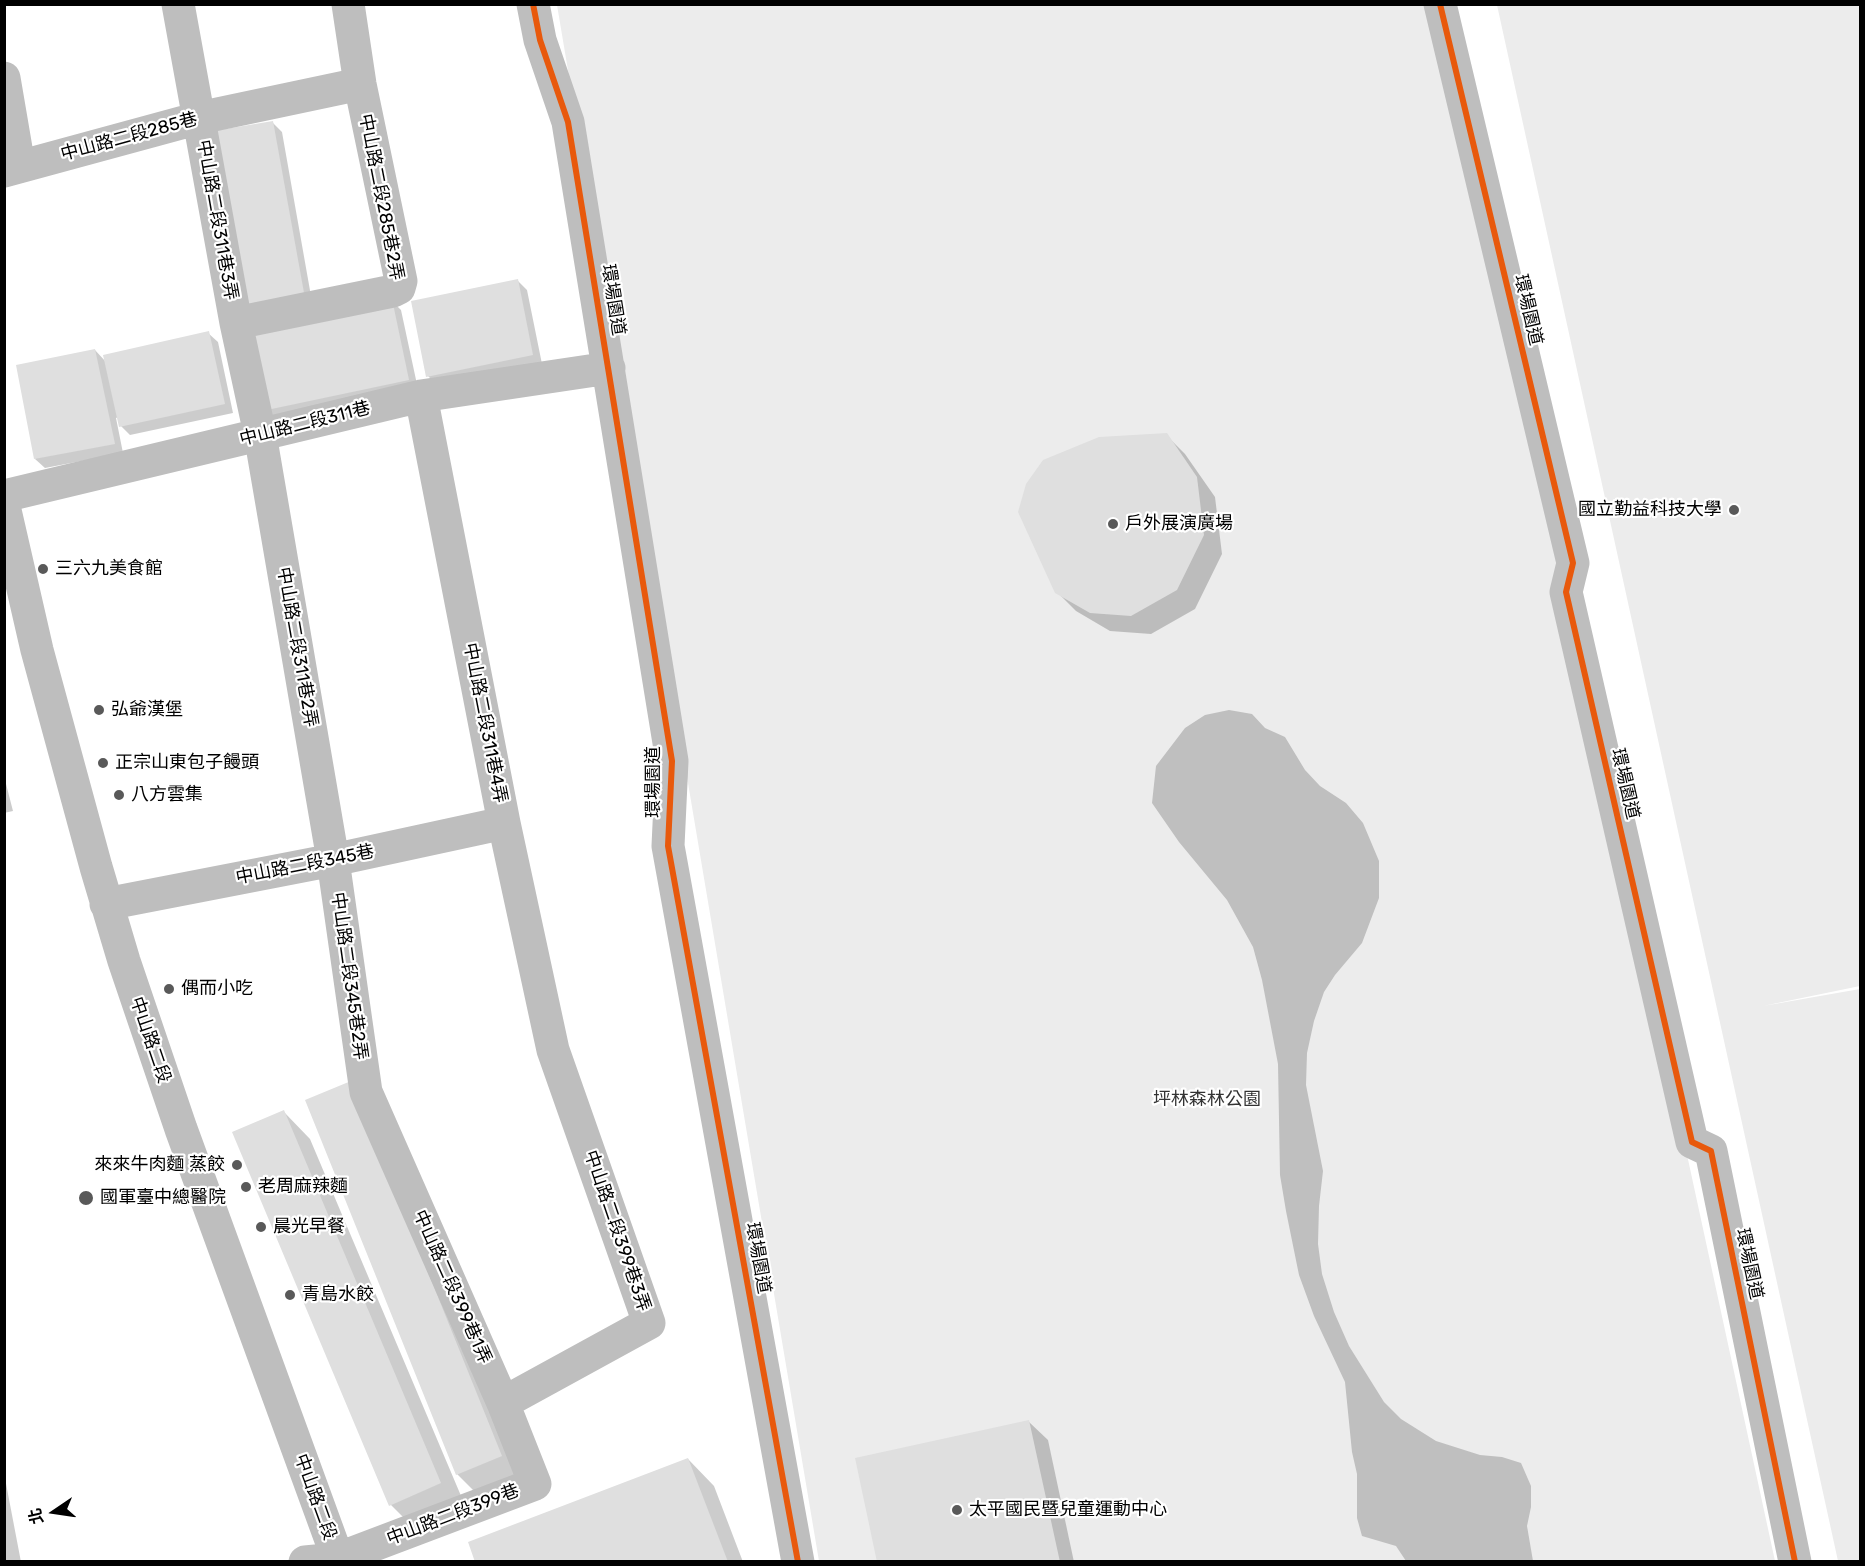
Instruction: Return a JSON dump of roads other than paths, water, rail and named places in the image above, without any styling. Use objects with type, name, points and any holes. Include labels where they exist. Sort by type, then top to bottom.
[{"type":"street","name":"中山路二段311巷3弄","points":[[178,4],[236,323],[260,434]]},
{"type":"street","points":[[348,4],[360,84]]},
{"type":"street","name":"環場園道","points":[[533,4],[540,40],[568,122],[672,761],[668,846],[798,1562]]},
{"type":"street","name":"環場園道","points":[[1440,4],[1573,563],[1566,592],[1692,1142],[1711,1151],[1795,1562]]},
{"type":"street","points":[[4,78],[12,169]]},
{"type":"street","name":"中山路二段285巷","points":[[12,169],[199,118],[360,84]]},
{"type":"street","name":"中山路二段285巷2弄","points":[[236,323],[399,288],[401,281],[360,84]]},
{"type":"street","name":"中山路二段311巷","points":[[4,496],[421,396],[609,368]]},
{"type":"street","name":"中山路二段311巷4弄","points":[[421,396],[504,823],[553,1050]]},
{"type":"street","name":"中山路二段311巷2弄","points":[[260,434],[333,860]]},
{"type":"street","name":"中山路二段","points":[[4,506],[37,650],[106,904],[181,1129],[338,1560]]},
{"type":"street","name":"中山路二段345巷","points":[[106,904],[333,860],[504,823]]},
{"type":"street","name":"中山路二段345巷2弄","points":[[333,860],[366,1092]]},
{"type":"street","name":"中山路二段399巷3弄","points":[[503,1403],[649,1323],[553,1050]]},
{"type":"street","name":"中山路二段399巷1弄","points":[[366,1092],[503,1403],[535,1484]]},
{"type":"street","name":"中山路二段399巷","points":[[304,1562],[338,1560],[535,1484]]},
{"type":"place","name":"國立勤益科技大學","points":[[1734,510]]},
{"type":"place","name":"戶外展演廣場","points":[[1113,524]]},
{"type":"place","name":"三六九美食館","points":[[43,569]]},
{"type":"place","name":"弘爺漢堡","points":[[99,710]]},
{"type":"place","name":"正宗山東包子饅頭","points":[[103,763]]},
{"type":"place","name":"八方雲集","points":[[119,795]]},
{"type":"place","name":"偶而小吃","points":[[169,989]]},
{"type":"place","name":"來來牛肉麵 蒸餃","points":[[237,1165]]},
{"type":"place","name":"老周麻辣麵","points":[[246,1187]]},
{"type":"place","name":"國軍臺中總醫院","points":[[86,1198]]},
{"type":"place","name":"晨光早餐","points":[[261,1227]]},
{"type":"place","name":"青島水餃","points":[[290,1295]]},
{"type":"place","name":"太平國民暨兒童運動中心","points":[[957,1510]]},
{"type":"park label","name":"坪林森林公園","points":[[1207,1100]]}]
